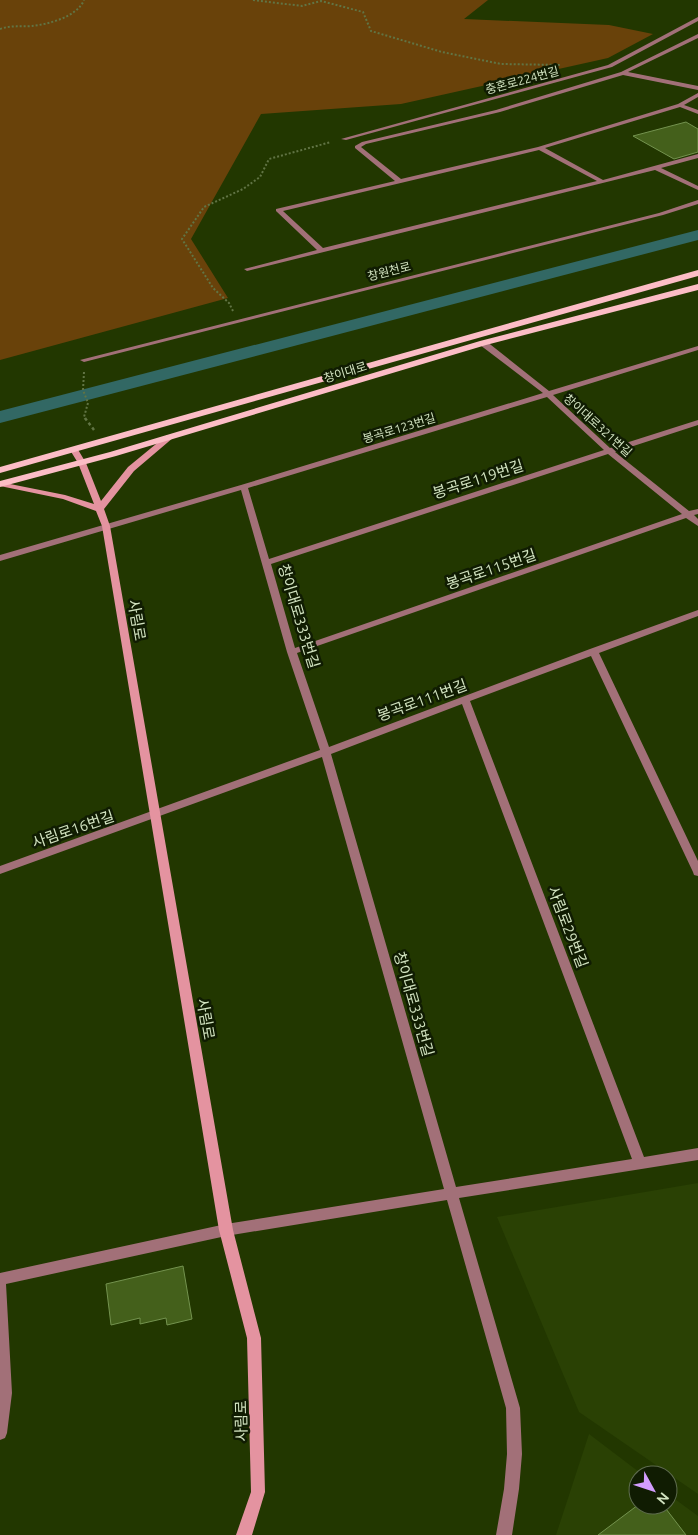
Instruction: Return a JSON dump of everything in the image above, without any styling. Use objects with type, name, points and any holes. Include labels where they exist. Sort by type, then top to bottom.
[{"type":"main road","name":"창이대로","points":[[0,470],[698,273]]},
{"type":"main road","name":"창이대로","points":[[0,484],[82,463],[484,343],[698,287]]},
{"type":"street","name":"충혼로224번길","points":[[344,139],[610,66],[698,19]]},
{"type":"street","points":[[399,181],[356,147],[364,143],[498,111],[623,73],[698,36]]},
{"type":"street","points":[[623,73],[698,88]]},
{"type":"street","points":[[321,250],[278,210],[540,148],[680,105],[698,95]]},
{"type":"street","points":[[680,105],[698,112]]},
{"type":"street","points":[[540,148],[602,182]]},
{"type":"street","points":[[247,269],[602,182],[698,156]]},
{"type":"street","points":[[656,168],[698,188]]},
{"type":"street","name":"창원천로","points":[[84,360],[660,214],[698,202]]},
{"type":"street","name":"창이대로321번길","points":[[484,343],[547,393],[609,451],[698,523]]},
{"type":"street","name":"봉곡로123번길","points":[[0,558],[106,526],[244,488],[698,348]]},
{"type":"street","name":"봉곡로119번길","points":[[266,563],[698,422]]},
{"type":"street","points":[[0,484],[65,497],[99,508],[131,469],[170,437]]},
{"type":"street","name":"사림로","points":[[74,450],[82,463],[106,526],[157,816],[226,1230],[254,1338],[258,1492],[244,1535]]},
{"type":"street","name":"창이대로333번길","points":[[244,488],[292,652],[325,751],[516,1425],[508,1516],[504,1535]]},
{"type":"street","name":"봉곡로115번길","points":[[292,652],[698,511]]},
{"type":"street","name":"봉곡로111번길","points":[[157,816],[325,751],[465,701],[698,613]]},
{"type":"street","points":[[594,651],[698,872]]},
{"type":"street","name":"사림로29번길","points":[[465,701],[640,1164]]},
{"type":"street","name":"사림로16번길","points":[[0,870],[157,816]]},
{"type":"street","points":[[0,1279],[226,1230],[698,1154]]},
{"type":"street","points":[[0,1285],[6,1393],[0,1433]]},
{"type":"path","points":[[0,29],[8,26],[32,26],[58,20],[74,13],[84,0]]},
{"type":"path","points":[[253,0],[302,6],[321,1],[363,12],[371,31],[442,52],[501,64],[563,65]]},
{"type":"path","points":[[223,325],[233,311],[229,303],[213,288],[182,239],[204,206],[243,189],[260,178],[269,159],[344,139]]},
{"type":"path","points":[[84,373],[83,390],[87,394],[89,406],[84,418]]},
{"type":"shaded area","points":[[0,0],[488,0],[464,19],[609,25],[653,34],[608,58],[401,104],[261,114],[191,239],[228,298],[0,360]]},
{"type":"shaded area","points":[[698,1183],[698,1494],[678,1480],[678,1465],[656,1465],[579,1412],[497,1217]]},
{"type":"shaded area","points":[[589,1434],[630,1465],[628,1465],[628,1515],[678,1515],[678,1501],[698,1516],[698,1535],[556,1535]]},
{"type":"building","points":[[686,122],[698,129],[698,152],[674,159],[633,136]]},
{"type":"building","points":[[183,1266],[192,1319],[167,1325],[166,1318],[140,1324],[140,1318],[111,1325],[106,1284]]},
{"type":"building","points":[[628,1512],[628,1515],[671,1515],[686,1535],[598,1535]]},
{"type":"waterway","points":[[0,417],[698,235]]}]
